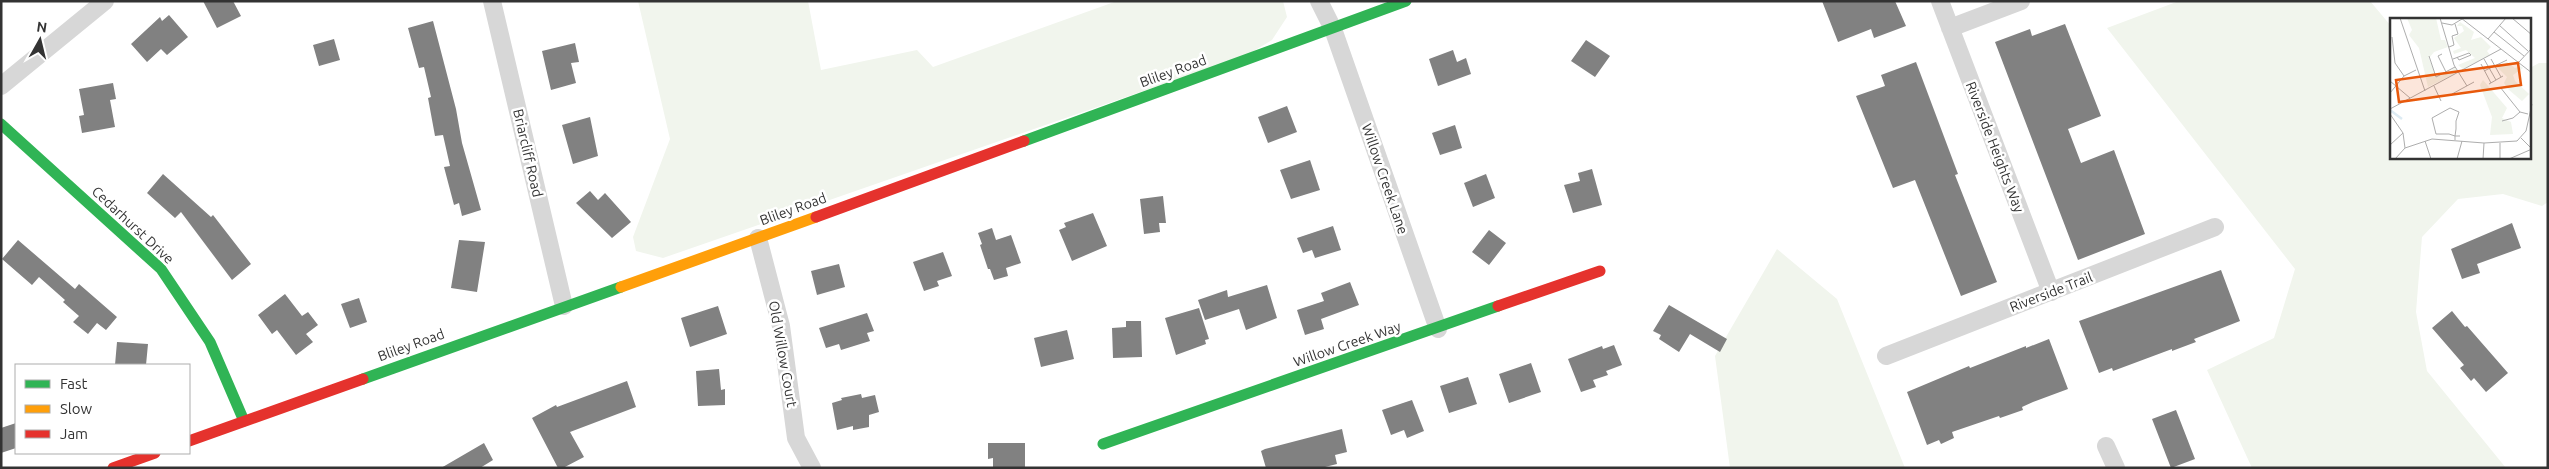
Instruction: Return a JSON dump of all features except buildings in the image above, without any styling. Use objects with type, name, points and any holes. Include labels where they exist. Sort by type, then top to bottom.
[{"type":"street","points":[[1,86],[105,1]]},
{"type":"street","name":"Briarcliff Road","points":[[492,1],[564,306]]},
{"type":"street","name":"Willow Creek Lane","points":[[1319,1],[1333,29],[1438,329]]},
{"type":"street","name":"Bliley Road","points":[[190,441],[758,238],[1406,1]]},
{"type":"street","name":"Riverside Heights Way","points":[[1940,1],[2051,292]]},
{"type":"street","points":[[1950,28],[2021,1]]},
{"type":"street","name":"Cedarhurst Drive","points":[[1,124],[161,269],[210,342],[244,421]]},
{"type":"street","name":"Riverside Trail","points":[[1886,356],[2215,227]]},
{"type":"street","name":"Old Willow Court","points":[[758,238],[781,326],[796,438],[812,468]]},
{"type":"street","name":"Willow Creek Way","points":[[1103,444],[1438,329],[1600,271]]},
{"type":"street","points":[[2106,446],[2116,468]]},
{"type":"street","points":[[113,468],[152,454]]},
{"type":"shaded area","points":[[638,1],[808,1],[821,70],[917,50],[933,67],[1117,1],[1283,1],[1287,17],[1272,40],[1247,55],[663,258],[636,251],[633,237],[670,139]]},
{"type":"shaded area","points":[[2179,1],[2370,1],[2390,25],[2390,159],[2532,159],[2532,67],[2539,63],[2548,63],[2548,202],[2542,206],[2503,194],[2458,199],[2422,237],[2416,312],[2427,371],[2506,468],[2252,468],[2207,370],[2274,338],[2295,269],[2107,28]]},
{"type":"shaded area","points":[[1777,249],[1837,299],[1905,468],[1730,468],[1715,356]]},
{"type":"traffic: fast","points":[[1024,141],[1406,1]]},
{"type":"traffic: fast","points":[[1,124],[161,269],[210,342],[244,421]]},
{"type":"traffic: fast","points":[[363,379],[621,287]]},
{"type":"traffic: fast","points":[[1103,444],[1498,306]]},
{"type":"traffic: slow","points":[[621,287],[816,217]]},
{"type":"traffic: jam","points":[[816,217],[1024,141]]},
{"type":"traffic: jam","points":[[1498,306],[1600,271]]},
{"type":"traffic: jam","points":[[190,441],[363,379]]},
{"type":"traffic: jam","points":[[113,468],[152,454]]}]
